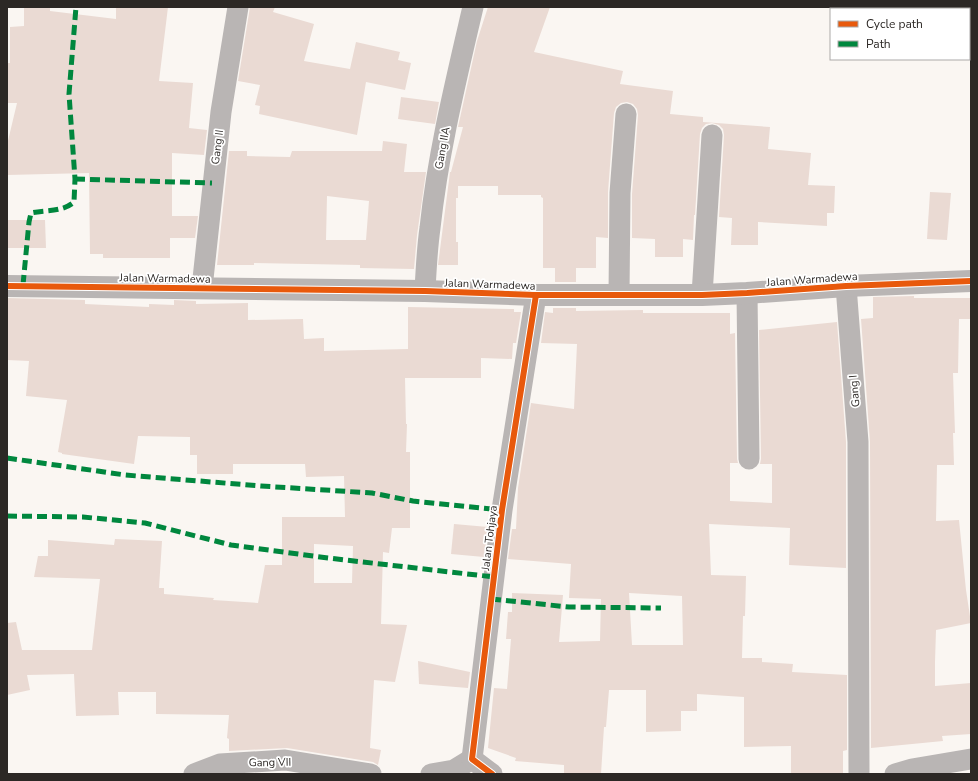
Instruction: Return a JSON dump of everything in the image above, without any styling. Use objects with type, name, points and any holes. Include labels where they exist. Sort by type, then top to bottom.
[{"type":"street","name":"Gang II","points":[[202,288],[221,112],[238,7]]},
{"type":"street","name":"Gang IIA","points":[[425,291],[430,227],[438,172],[449,110],[473,7]]},
{"type":"street","points":[[619,295],[620,193],[626,114]]},
{"type":"street","points":[[702,295],[712,135]]},
{"type":"street","name":"Jalan Warmadewa","points":[[7,286],[425,291],[536,295],[702,295],[846,286],[971,282]]},
{"type":"street","name":"Gang I","points":[[846,286],[858,442],[859,774]]},
{"type":"street","points":[[747,293],[750,459]]},
{"type":"street","name":"Jalan Tohjaya","points":[[472,759],[502,510],[536,295]]},
{"type":"street","points":[[431,774],[454,770],[472,759],[492,774]]},
{"type":"street","name":"Gang VII","points":[[194,774],[220,764],[284,760],[370,774]]},
{"type":"street","points":[[895,774],[912,769],[971,760]]},
{"type":"building","points":[[24,7],[50,7],[50,11],[116,19],[116,7],[168,7],[159,81],[193,83],[189,128],[207,130],[204,155],[172,153],[172,216],[198,216],[195,238],[170,238],[170,258],[103,258],[103,254],[90,254],[89,173],[7,175],[7,145],[17,103],[7,103],[7,63],[10,63],[10,27],[24,26]]},
{"type":"building","points":[[250,7],[275,7],[273,12],[314,24],[304,61],[350,69],[356,42],[400,52],[398,60],[411,63],[405,90],[366,82],[357,135],[259,114],[260,106],[255,105],[260,85],[238,81]]},
{"type":"building","points":[[488,7],[550,7],[534,52],[623,71],[620,84],[673,91],[670,114],[703,117],[703,122],[770,127],[768,149],[811,153],[808,185],[835,186],[834,213],[827,213],[827,226],[758,222],[758,245],[731,245],[732,218],[719,217],[724,135],[723,129],[719,125],[712,123],[706,124],[702,128],[700,134],[693,240],[683,239],[683,257],[655,257],[655,239],[632,238],[632,194],[638,115],[637,109],[633,104],[627,102],[621,103],[616,107],[614,113],[608,192],[608,238],[596,237],[596,268],[576,268],[576,282],[555,282],[555,268],[543,268],[543,198],[541,195],[498,195],[498,186],[458,186],[458,198],[456,198],[456,242],[458,242],[458,265],[438,265],[450,172],[463,127],[458,127],[477,41]]},
{"type":"building","points":[[401,97],[439,102],[435,124],[398,119]]},
{"type":"building","points":[[383,141],[407,144],[404,172],[426,172],[414,269],[360,268],[360,265],[254,263],[254,265],[217,265],[229,151],[247,151],[247,156],[290,157],[292,151],[382,151]],"holes":[[[327,196],[369,201],[366,240],[326,240]]]},
{"type":"building","points":[[930,192],[951,193],[947,240],[927,239]]},
{"type":"building","points":[[7,220],[45,220],[46,248],[7,248]]},
{"type":"building","points":[[914,296],[914,298],[971,298],[971,319],[959,319],[958,373],[953,373],[955,433],[953,433],[954,465],[937,465],[936,521],[959,520],[971,623],[936,630],[935,686],[971,683],[971,734],[942,736],[943,741],[871,748],[870,442],[861,319],[873,318],[873,297]]},
{"type":"building","points":[[7,298],[85,300],[85,304],[149,307],[149,304],[174,305],[174,300],[196,301],[196,304],[248,303],[248,320],[303,319],[304,339],[324,338],[324,351],[408,349],[408,307],[514,309],[514,312],[521,312],[516,343],[513,343],[512,359],[481,358],[481,378],[405,378],[407,424],[406,452],[410,452],[410,528],[392,528],[389,553],[383,552],[381,624],[407,625],[395,682],[374,680],[370,748],[381,750],[378,765],[373,762],[287,748],[229,751],[229,739],[227,738],[229,715],[156,714],[156,692],[118,692],[119,715],[76,716],[74,674],[27,675],[30,690],[7,695],[7,623],[16,622],[22,650],[92,650],[100,579],[34,577],[38,556],[48,556],[48,540],[114,545],[115,539],[162,541],[159,588],[164,588],[164,594],[214,598],[213,600],[258,603],[265,565],[282,565],[282,517],[345,517],[344,476],[306,477],[305,464],[233,464],[233,474],[197,474],[197,455],[190,455],[190,437],[138,436],[134,464],[62,454],[58,452],[67,400],[26,396],[29,361],[7,360]],"holes":[[[314,544],[353,546],[352,583],[314,583]]]},
{"type":"building","points":[[553,308],[576,308],[576,311],[643,310],[643,313],[730,313],[730,334],[735,333],[738,463],[730,463],[730,501],[772,503],[772,464],[760,464],[759,330],[837,322],[846,442],[846,568],[789,565],[790,528],[709,524],[711,575],[746,576],[742,658],[762,658],[762,662],[793,664],[792,672],[847,675],[847,750],[843,751],[843,774],[791,774],[791,746],[744,747],[744,697],[697,694],[697,711],[681,711],[681,731],[646,732],[646,690],[609,690],[606,727],[604,727],[601,774],[564,774],[564,765],[515,761],[516,758],[488,748],[494,688],[507,689],[511,639],[506,639],[508,612],[512,612],[512,593],[563,595],[559,642],[600,641],[601,599],[569,598],[571,564],[508,559],[512,529],[516,529],[518,488],[531,403],[574,409],[577,344],[541,343],[545,312],[553,313]],"holes":[[[629,593],[682,596],[683,645],[632,645]]]},
{"type":"building","points":[[454,524],[488,527],[484,557],[451,554]]},
{"type":"building","points":[[418,661],[470,672],[468,688],[419,684]]},
{"type":"marked path","points":[[23,285],[31,213],[65,208],[74,202],[75,179],[69,94],[76,7]]},
{"type":"marked path","points":[[75,179],[212,183]]},
{"type":"marked path","points":[[7,458],[125,475],[372,493],[413,501],[502,510]]},
{"type":"marked path","points":[[7,516],[83,517],[145,523],[231,545],[494,577]]},
{"type":"marked path","points":[[491,599],[569,607],[661,608]]},
{"type":"cycle path","points":[[7,286],[425,291],[536,295],[702,295],[846,286],[971,281]]},
{"type":"cycle path","points":[[492,774],[472,759],[502,510],[536,295]]}]
